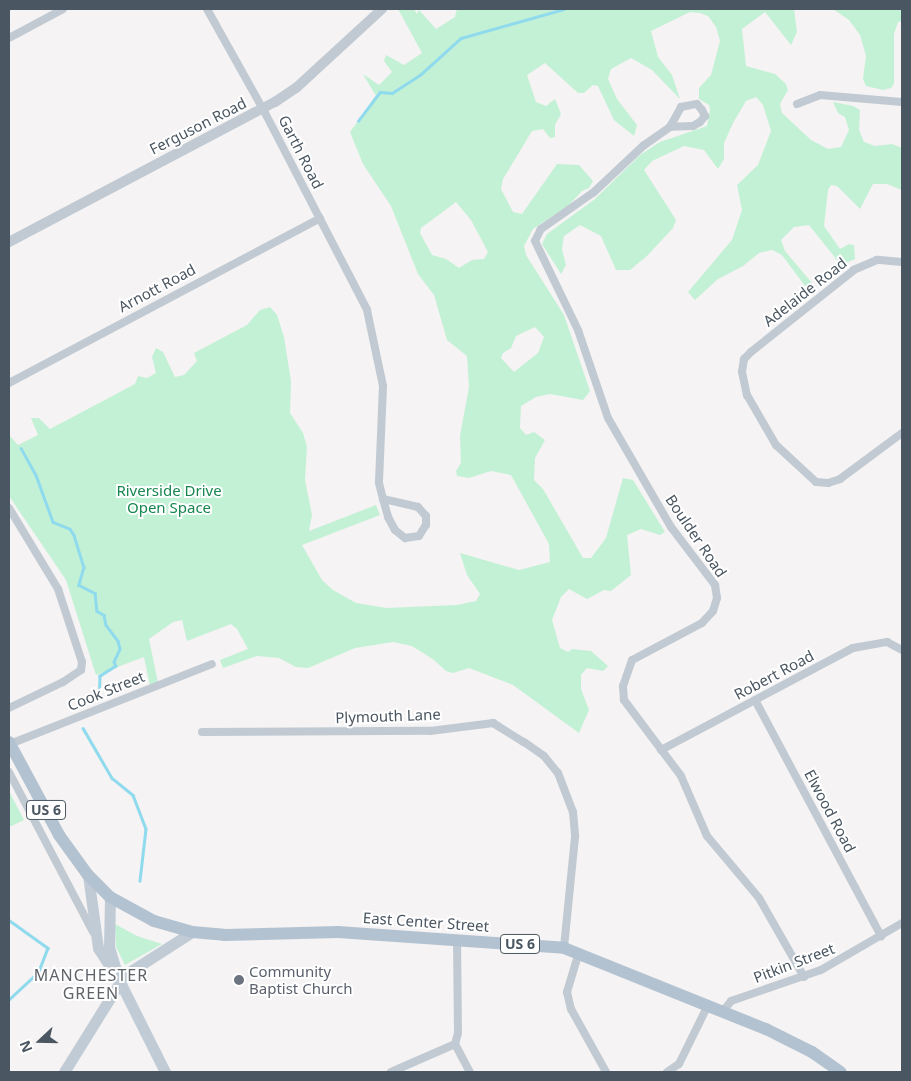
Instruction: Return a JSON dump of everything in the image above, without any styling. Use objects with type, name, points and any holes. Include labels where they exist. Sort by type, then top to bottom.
[{"type":"main road","name":"US 6","points":[[9,743],[59,835],[88,875]]},
{"type":"main road","name":"East Center Street","points":[[88,875],[110,897],[154,921],[192,932],[232,935],[338,932],[564,948],[579,952],[791,1041],[841,1072]]},
{"type":"main road","points":[[88,875],[96,936],[104,960],[120,982],[165,1072]]},
{"type":"main road","points":[[110,897],[110,947],[120,982]]},
{"type":"main road","points":[[64,1072],[120,982],[131,971],[192,932]]},
{"type":"street","points":[[9,38],[64,9]]},
{"type":"street","name":"Garth Road","points":[[207,9],[263,109],[367,310],[383,386],[379,483],[383,499],[395,530],[405,538],[419,536],[426,526],[426,516],[418,507],[383,499]]},
{"type":"street","name":"Ferguson Road","points":[[9,242],[263,109],[296,88],[382,9]]},
{"type":"street","points":[[797,104],[820,95],[902,102]]},
{"type":"street","name":"Boulder Road","points":[[670,127],[644,145],[594,192],[541,229],[535,241],[578,330],[608,418],[671,527],[715,585],[717,598],[714,611],[702,623],[632,660],[626,670],[623,686],[624,700],[681,776],[707,836],[759,898],[804,977]]},
{"type":"street","name":"Arnott Road","points":[[9,383],[320,218]]},
{"type":"street","name":"Adelaide Road","points":[[902,262],[877,260],[854,270],[751,352],[744,359],[742,372],[746,395],[776,445],[816,482],[828,483],[840,479],[902,433]]},
{"type":"street","points":[[9,508],[58,589],[82,662],[81,670],[63,682],[9,708]]},
{"type":"street","name":"Robert Road","points":[[661,750],[854,648],[887,642],[902,650]]},
{"type":"street","name":"Cook Street","points":[[9,743],[212,664]]},
{"type":"street","name":"Elwood Road","points":[[755,700],[882,936]]},
{"type":"street","name":"Plymouth Lane","points":[[202,732],[430,731],[493,723],[544,756],[558,773],[569,795],[575,837],[564,948]]},
{"type":"street","points":[[9,772],[96,936]]},
{"type":"street","name":"Pitkin Street","points":[[723,1011],[731,1001],[804,977],[839,961],[902,923]]},
{"type":"street","points":[[457,940],[458,1033],[455,1044],[470,1072]]},
{"type":"street","points":[[579,952],[567,992],[571,1009],[606,1072]]},
{"type":"street","points":[[667,1072],[679,1064],[708,1005]]},
{"type":"street","points":[[391,1072],[455,1044]]},
{"type":"green space","name":"Riverside Drive Open Space","points":[[398,9],[414,9],[417,14],[419,10],[436,29],[455,17],[457,9],[794,9],[797,32],[791,45],[765,12],[742,29],[746,66],[775,74],[786,84],[788,90],[780,104],[782,113],[811,140],[828,149],[841,147],[849,130],[845,117],[838,113],[833,102],[853,106],[860,110],[859,130],[864,142],[875,146],[892,144],[902,148],[902,190],[887,184],[873,184],[860,209],[837,186],[831,185],[828,190],[824,226],[840,249],[849,244],[854,245],[855,259],[841,265],[809,225],[794,227],[781,240],[785,251],[812,283],[812,288],[805,286],[782,255],[772,250],[759,253],[743,266],[718,279],[695,300],[688,292],[732,240],[742,210],[737,185],[758,165],[771,131],[763,105],[756,97],[746,101],[733,123],[724,143],[724,159],[718,169],[704,150],[684,146],[652,161],[644,170],[676,220],[673,228],[647,256],[630,270],[616,270],[601,236],[580,225],[564,236],[562,249],[566,265],[561,274],[542,244],[547,234],[595,199],[640,155],[660,142],[707,126],[709,105],[699,99],[699,88],[711,75],[720,41],[716,27],[708,16],[700,13],[690,12],[651,31],[658,57],[672,75],[680,99],[652,70],[631,58],[611,69],[608,79],[617,99],[637,125],[634,136],[614,120],[598,86],[593,85],[584,93],[578,93],[545,63],[527,75],[536,102],[546,106],[555,99],[561,114],[555,125],[555,137],[550,138],[543,129],[532,131],[503,179],[501,189],[513,212],[522,214],[557,164],[579,165],[593,181],[589,188],[582,191],[568,206],[533,229],[524,246],[526,255],[564,315],[590,391],[583,400],[550,394],[536,397],[521,406],[520,428],[526,435],[534,432],[545,440],[535,458],[534,480],[543,489],[583,558],[591,558],[606,538],[623,478],[633,480],[665,532],[660,535],[641,529],[627,535],[631,575],[611,591],[604,590],[587,599],[569,589],[561,597],[552,620],[560,648],[568,652],[572,649],[591,651],[608,666],[603,671],[587,668],[581,675],[581,689],[589,710],[579,733],[513,685],[469,668],[453,673],[446,671],[434,660],[412,646],[393,642],[355,648],[308,668],[296,667],[279,658],[257,656],[223,668],[220,660],[248,649],[237,629],[231,624],[187,641],[182,620],[173,622],[149,639],[158,683],[150,686],[144,657],[96,675],[66,580],[9,496],[9,435],[18,445],[38,435],[31,418],[39,418],[50,429],[135,384],[138,376],[147,378],[156,373],[152,357],[156,348],[163,352],[175,377],[184,375],[197,361],[194,353],[247,325],[260,310],[270,307],[277,315],[284,337],[291,381],[290,413],[303,433],[307,447],[305,480],[312,515],[309,531],[376,505],[380,515],[302,545],[322,580],[333,590],[356,603],[386,608],[457,605],[476,601],[480,594],[467,575],[460,553],[519,570],[550,562],[549,544],[511,475],[491,471],[469,478],[457,476],[456,471],[461,463],[460,436],[469,387],[467,356],[447,340],[434,295],[418,274],[391,206],[363,164],[350,132],[376,96],[363,74],[379,85],[392,72],[384,61],[386,55],[404,65],[422,53]],"holes":[[[456,202],[471,220],[488,252],[484,259],[472,260],[459,268],[446,259],[432,255],[420,233],[421,228]],[[535,327],[544,337],[538,353],[514,372],[501,358],[503,353],[511,348],[516,336]]]},
{"type":"green space","points":[[833,9],[902,9],[902,21],[898,22],[894,34],[894,84],[891,88],[883,90],[866,86],[863,79],[866,56],[860,35],[849,20]]},
{"type":"green space","points":[[9,791],[24,820],[9,827]]},
{"type":"green space","points":[[115,924],[137,936],[162,944],[125,965],[116,947]]},
{"type":"waterway","points":[[358,121],[380,92],[392,93],[420,75],[461,38],[564,9]]},
{"type":"waterway","points":[[21,448],[36,475],[53,522],[70,529],[74,535],[84,567],[79,585],[95,593],[97,611],[104,615],[106,625],[118,641],[120,649],[114,662],[116,666],[100,676],[99,700]]},
{"type":"waterway","points":[[83,728],[112,778],[133,795],[146,829],[140,881]]},
{"type":"waterway","points":[[9,920],[48,948],[39,972],[9,1000]]},
{"type":"place","name":"Community Baptist Church","points":[[239,980]]},
{"type":"district","name":"MANCHESTER GREEN","points":[[91,984]]}]
